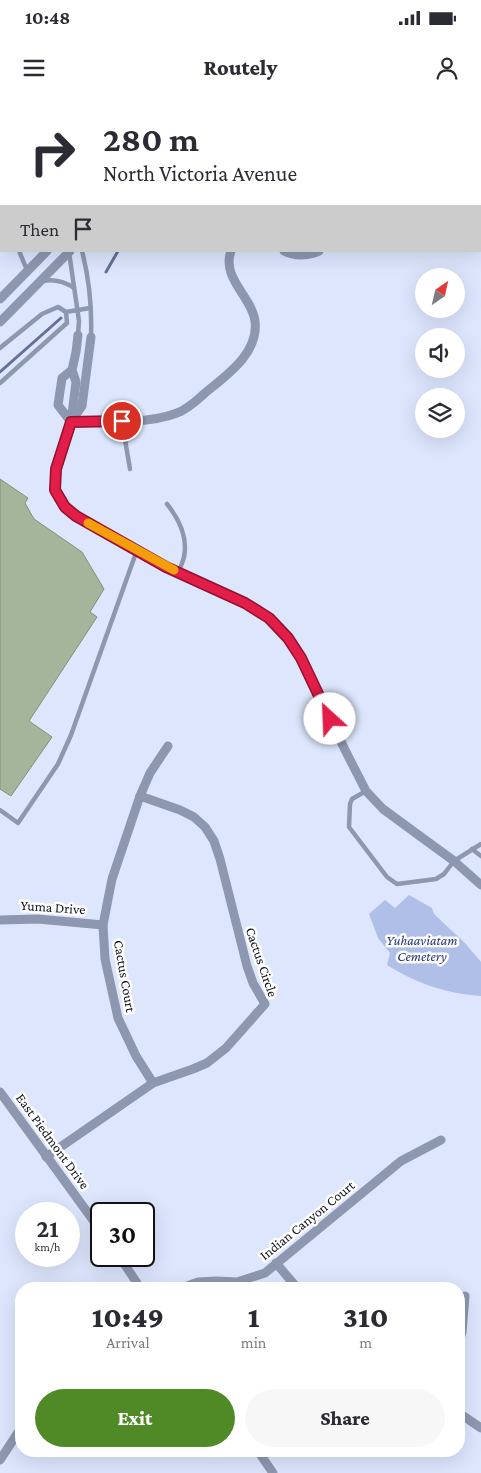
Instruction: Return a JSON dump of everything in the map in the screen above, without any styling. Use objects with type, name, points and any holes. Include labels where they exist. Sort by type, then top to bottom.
[{"type":"street","points":[[0,299],[46,252]]},
{"type":"street","points":[[0,322],[69,252]]},
{"type":"street","points":[[71,422],[122,421],[162,417],[178,413],[227,376],[246,354],[254,341],[256,331],[253,310],[229,267],[231,252]]},
{"type":"street","points":[[286,252],[303,256],[317,252]]},
{"type":"street","points":[[78,335],[72,370],[76,382],[71,422],[56,469],[55,490],[65,507],[76,516],[137,550],[178,572],[245,603],[269,618],[288,638],[301,658],[366,791],[383,809],[454,861],[481,885]]},
{"type":"street","points":[[71,422],[82,406],[91,337]]},
{"type":"street","points":[[71,422],[58,405],[62,378],[72,370]]},
{"type":"street","name":"Cactus Court","points":[[153,1083],[136,1056],[118,1018],[106,959],[103,925],[112,879],[140,796],[150,773],[168,746]]},
{"type":"street","name":"Cactus Circle","points":[[46,1157],[153,1083],[207,1063],[226,1048],[265,1004],[253,983],[247,966],[214,841],[205,827],[194,817],[140,796]]},
{"type":"street","name":"Yuma Drive","points":[[0,920],[38,919],[103,925]]},
{"type":"street","name":"East Piedmont Drive","points":[[0,1092],[90,1216]]},
{"type":"street","name":"Indian Canyon Court","points":[[198,1282],[238,1282],[265,1273],[401,1162],[441,1140]]},
{"type":"street","points":[[276,1263],[292,1282]]},
{"type":"street","points":[[126,1267],[136,1282]]},
{"type":"street","points":[[465,1417],[481,1428]]},
{"type":"street","points":[[0,1460],[15,1437]]},
{"type":"street","points":[[262,1457],[273,1473]]},
{"type":"lane","points":[[19,252],[27,270]]},
{"type":"lane","points":[[70,252],[79,321],[78,335]]},
{"type":"lane","points":[[82,252],[86,267],[91,337]]},
{"type":"lane","points":[[39,282],[48,280],[60,281],[74,288]]},
{"type":"lane","points":[[0,348],[42,314],[58,307],[66,312],[90,308]]},
{"type":"lane","points":[[0,383],[67,323],[66,312]]},
{"type":"lane","points":[[122,421],[130,469]]},
{"type":"lane","points":[[167,504],[176,516],[185,544],[184,557],[178,572]]},
{"type":"lane","points":[[0,810],[18,823],[58,764],[71,735],[137,550]]},
{"type":"lane","points":[[366,791],[352,799],[349,827],[387,876],[397,884],[436,879],[444,874],[454,861],[481,844]]},
{"type":"lane","points":[[472,849],[481,856]]},
{"type":"green space","name":"Yuhaaviatam Cemetery","points":[[409,895],[432,908],[434,914],[465,943],[481,962],[481,996],[444,990],[420,982],[387,965],[390,953],[378,938],[369,914],[385,900],[395,908]]},
{"type":"building","points":[[0,479],[28,498],[25,503],[34,519],[82,552],[104,589],[90,612],[97,617],[29,721],[52,737],[11,796],[0,789]]},
{"type":"waterway","points":[[106,272],[117,252]]},
{"type":"waterway","points":[[0,372],[61,318]]},
{"type":"slow traffic","points":[[88,523],[174,570]]},
{"type":"route","points":[[122,421],[71,422],[56,469],[55,490],[65,507],[76,516],[166,567],[245,603],[269,618],[288,638],[301,658],[330,719]]}]
